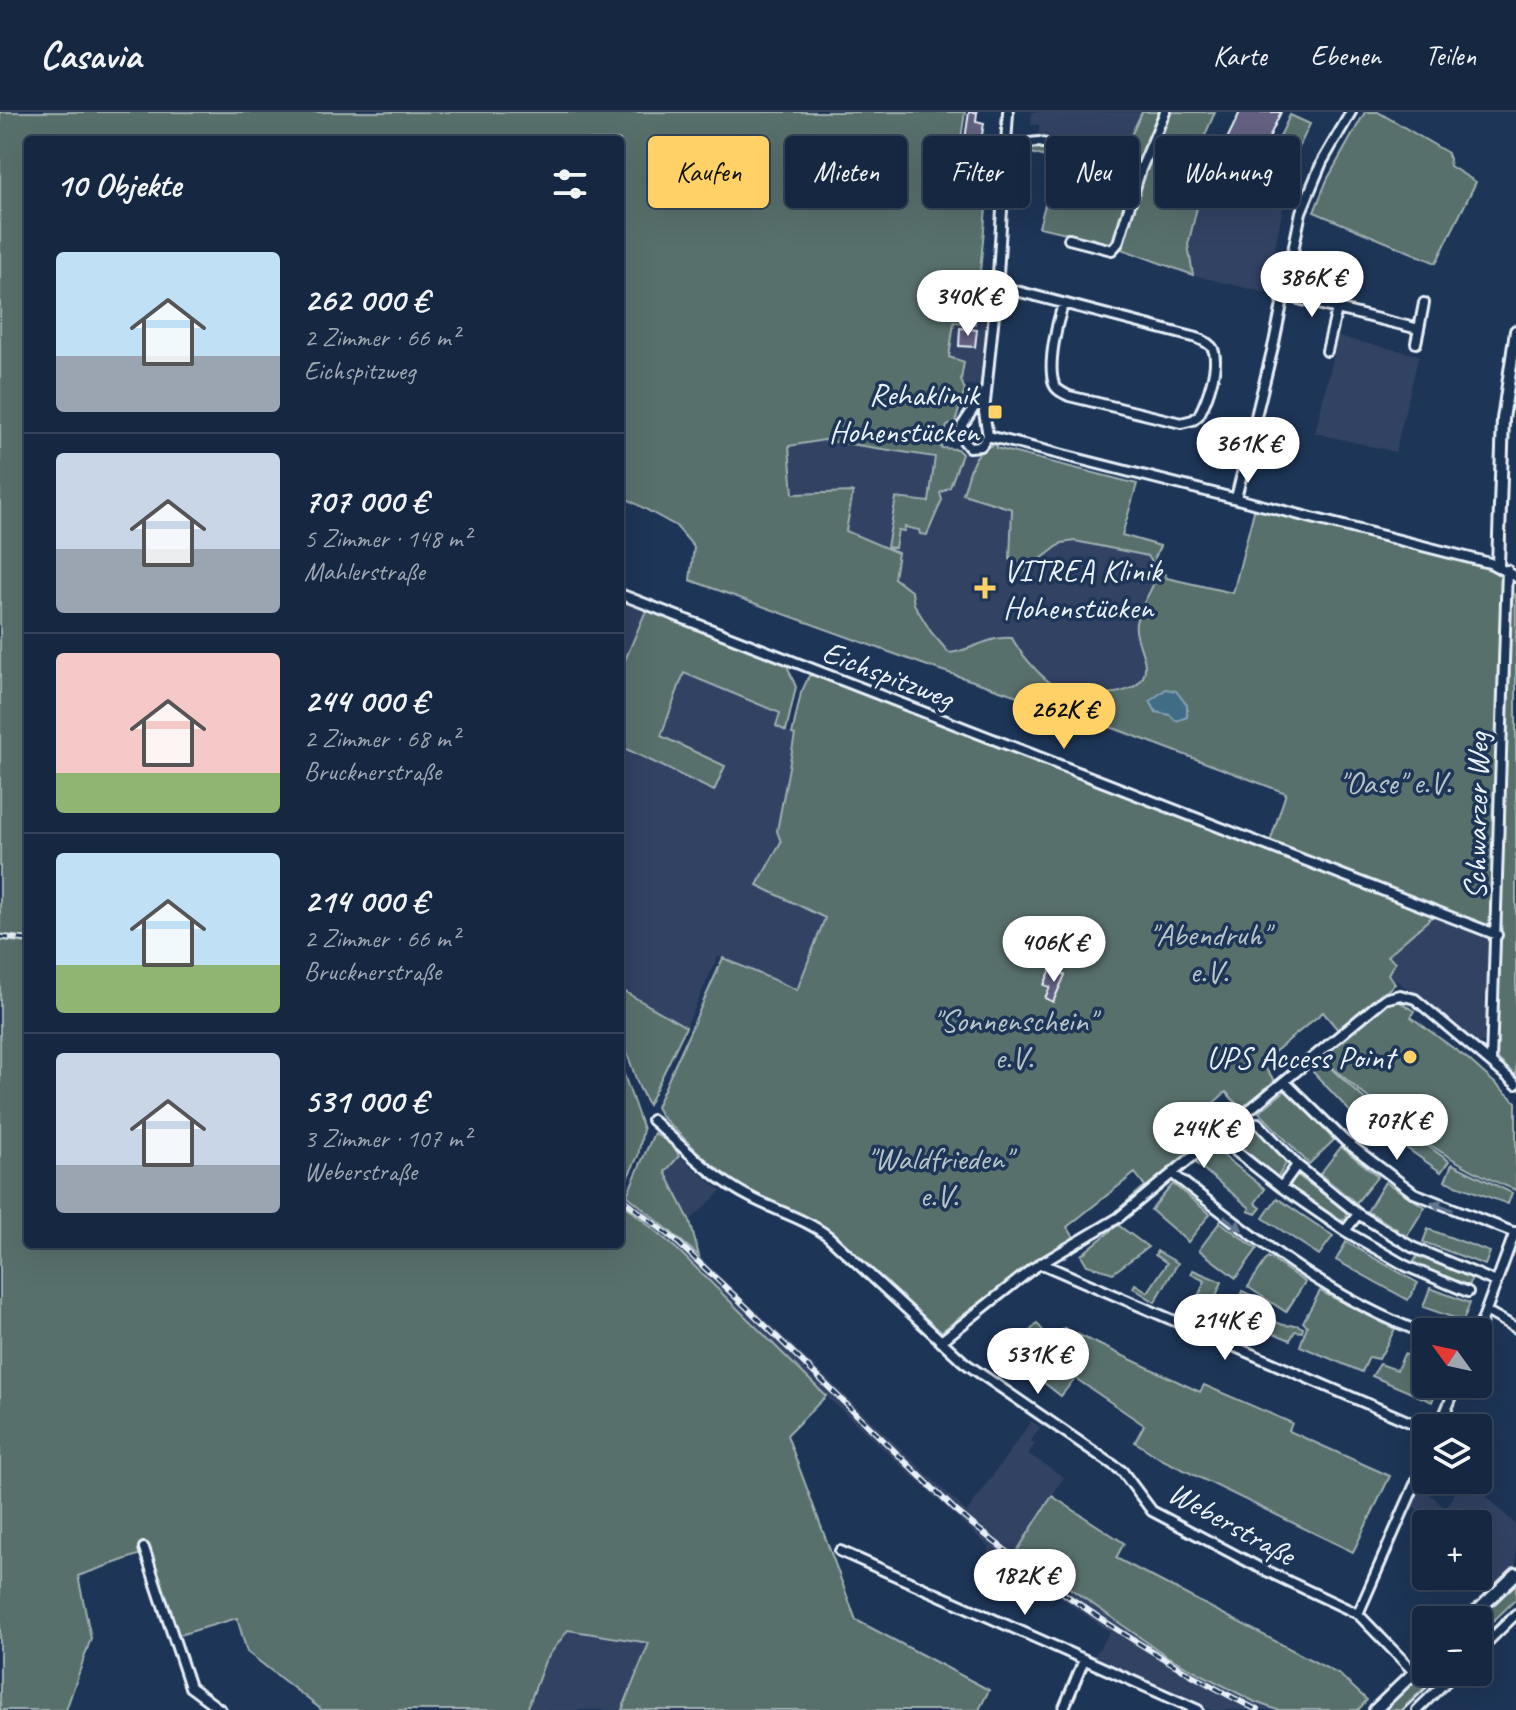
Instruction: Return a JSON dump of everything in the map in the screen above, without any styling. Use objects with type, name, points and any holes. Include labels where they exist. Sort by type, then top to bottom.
[{"type":"street","points":[[1008,112],[1008,136]]},
{"type":"street","points":[[1069,239],[1112,250],[1118,243],[1141,169],[1165,112]]},
{"type":"street","points":[[1236,498],[1301,212],[1316,175],[1351,112]]},
{"type":"street","points":[[1030,143],[1039,142],[1141,169]]},
{"type":"street","points":[[987,387],[962,426],[962,442],[969,447],[981,446],[988,436],[984,412],[987,387],[997,286],[1003,208]]},
{"type":"street","points":[[997,286],[1206,342],[1213,349],[1215,363],[1199,415],[1181,423],[1059,391],[1054,383],[1053,369],[1056,327],[1063,304]]},
{"type":"street","points":[[1283,295],[1419,329]]},
{"type":"street","points":[[1416,343],[1424,303]]},
{"type":"street","points":[[1327,351],[1337,309]]},
{"type":"street","points":[[1502,568],[1503,419],[1516,331]]},
{"type":"street","points":[[988,436],[1502,568],[1516,577]]},
{"type":"street","name":"Schwarzer Weg","points":[[1491,1062],[1497,935],[1502,568]]},
{"type":"street","name":"Eichspitzweg","points":[[624,596],[1497,935]]},
{"type":"street","points":[[940,1342],[1040,1263],[1077,1245],[1118,1218],[1219,1138],[1384,999],[1400,995],[1415,999],[1516,1084]]},
{"type":"street","points":[[1285,1082],[1345,1141],[1405,1187],[1435,1204],[1515,1231],[1483,1318]]},
{"type":"street","name":"Weberstraße","points":[[652,1120],[716,1176],[749,1197],[813,1225],[828,1236],[940,1342],[1040,1417],[1122,1471],[1152,1511],[1258,1567],[1358,1614],[1412,1670]]},
{"type":"street","points":[[1258,1123],[1297,1165],[1358,1214],[1412,1247],[1496,1282]]},
{"type":"street","points":[[1219,1138],[1281,1187],[1345,1231],[1404,1265],[1468,1292]]},
{"type":"street","points":[[1281,1187],[1297,1165]]},
{"type":"street","points":[[1173,1174],[1250,1236],[1307,1275],[1412,1328]]},
{"type":"street","points":[[1345,1231],[1358,1214]]},
{"type":"street","points":[[1404,1265],[1412,1247]]},
{"type":"street","points":[[1040,1263],[1412,1423]]},
{"type":"street","points":[[1486,1311],[1516,1328]]},
{"type":"street","points":[[1358,1614],[1412,1491]]},
{"type":"street","points":[[144,1548],[190,1687],[221,1710]]},
{"type":"street","points":[[840,1551],[1198,1710]]},
{"type":"street","points":[[1483,1606],[1516,1574]]},
{"type":"street","points":[[1492,1637],[1516,1614]]},
{"type":"street","points":[[1063,1710],[1084,1660]]},
{"type":"street","points":[[1375,1710],[1412,1674]]},
{"type":"street","points":[[1417,1710],[1442,1686]]},
{"type":"shaded area","points":[[1032,112],[1142,112],[1131,136],[1038,135],[1039,125],[1031,125]]},
{"type":"shaded area","points":[[1197,208],[1283,208],[1266,293],[1193,275],[1188,245]]},
{"type":"shaded area","points":[[977,306],[990,308],[981,387],[963,384],[949,357],[954,322],[974,324]]},
{"type":"shaded area","points":[[1338,337],[1419,355],[1395,452],[1315,433]]},
{"type":"shaded area","name":"VITREA Klinik Hohenstücken","points":[[783,410],[941,448],[977,453],[963,494],[1150,549],[1167,578],[1233,593],[1192,758],[760,607]]},
{"type":"shaded area","points":[[624,599],[647,608],[624,664]]},
{"type":"shaded area","points":[[684,672],[780,713],[776,726],[795,735],[777,831],[781,842],[757,885],[825,918],[797,990],[718,956],[686,1027],[624,991],[624,748],[714,791],[725,766],[660,736]]},
{"type":"shaded area","points":[[1166,689],[1176,691],[1187,705],[1187,717],[1176,721],[1170,715],[1156,712],[1150,701]]},
{"type":"shaded area","points":[[1434,915],[1493,936],[1490,1033],[1486,1041],[1477,1043],[1388,974],[1395,962],[1386,956]]},
{"type":"shaded area","points":[[679,1156],[721,1191],[690,1221],[665,1172]]},
{"type":"shaded area","points":[[624,1193],[679,1237],[967,1512],[1031,1421],[1040,1427],[1031,1441],[1035,1444],[1028,1454],[1064,1477],[1017,1551],[1168,1657],[1277,1710],[1211,1710],[1093,1658],[1110,1632],[1046,1587],[1036,1593],[987,1555],[990,1548],[826,1396],[678,1250],[624,1204]]},
{"type":"shaded area","points":[[1416,1494],[1430,1494],[1446,1509],[1454,1494],[1484,1494],[1516,1525],[1516,1565],[1493,1588],[1492,1510],[1417,1510],[1412,1505]]},
{"type":"shaded area","points":[[567,1630],[649,1643],[622,1710],[527,1710],[545,1661]]},
{"type":"green space","name":"\"Oase\" e.V.","points":[[0,112],[965,112],[961,136],[923,136],[923,208],[986,208],[980,272],[976,274],[973,286],[978,296],[975,324],[954,322],[949,357],[964,362],[961,380],[965,390],[955,423],[947,426],[941,448],[957,449],[962,454],[950,487],[940,493],[942,500],[927,535],[905,527],[904,531],[898,530],[895,548],[887,547],[896,498],[929,502],[935,457],[824,440],[789,446],[793,494],[853,492],[846,531],[898,553],[894,578],[912,592],[914,604],[931,632],[949,653],[996,639],[1012,638],[1030,663],[1052,684],[1087,693],[1127,690],[1137,685],[1145,671],[1136,623],[1154,582],[1153,565],[1148,556],[1075,541],[1062,543],[1021,574],[1010,559],[1012,509],[963,494],[977,456],[982,450],[997,444],[996,448],[1137,484],[1122,535],[1160,546],[1155,558],[1167,578],[1233,593],[1255,507],[1495,571],[1502,579],[1493,931],[1269,845],[1286,793],[1116,729],[925,665],[690,580],[694,547],[676,526],[624,497],[624,136],[24,136],[24,937],[0,934]]},
{"type":"green space","points":[[1142,112],[1215,112],[1205,136],[1155,136],[1155,208],[1197,208],[1188,245],[1193,275],[1094,239],[1039,227],[1046,201],[1046,208],[1139,208],[1139,136],[1131,136]]},
{"type":"green space","points":[[1365,112],[1378,112],[1448,153],[1450,166],[1476,182],[1436,263],[1314,212],[1327,180]]},
{"type":"green space","points":[[1290,115],[1310,124],[1300,145],[1300,136],[1280,136]]},
{"type":"green space","points":[[1030,138],[1046,139],[1046,157],[1030,153]]},
{"type":"green space","points":[[1516,593],[1516,1076],[1498,1059],[1496,1050],[1507,624],[1511,601]]},
{"type":"green space","points":[[647,608],[786,663],[796,687],[786,731],[776,726],[780,713],[684,673],[661,736],[725,766],[714,791],[624,748],[624,663]]},
{"type":"green space","points":[[816,674],[1434,915],[1387,956],[1395,962],[1388,974],[1395,984],[1339,1031],[1323,1012],[1261,1063],[1276,1082],[1243,1111],[1226,1092],[1184,1129],[1200,1148],[1117,1210],[1145,1186],[1135,1173],[1067,1227],[1076,1240],[1032,1263],[942,1331],[934,1329],[834,1235],[814,1221],[760,1197],[749,1197],[661,1116],[656,1107],[723,958],[797,990],[825,918],[757,885],[781,842],[777,831],[795,735],[792,734],[801,693],[809,676]]},
{"type":"green space","points":[[0,940],[24,943],[24,1248],[624,1248],[624,1204],[678,1250],[826,1396],[787,1435],[856,1620],[989,1690],[979,1710],[622,1710],[649,1643],[568,1630],[545,1661],[527,1710],[322,1710],[247,1652],[237,1618],[176,1636],[149,1551],[78,1576],[91,1638],[66,1710],[0,1710]]},
{"type":"green space","points":[[624,991],[686,1027],[648,1105],[624,1044]]},
{"type":"green space","points":[[1388,1000],[1398,1001],[1415,1011],[1411,1017],[1468,1059],[1516,1102],[1516,1190],[1463,1165],[1414,1134],[1323,1059],[1338,1041]]},
{"type":"green space","points":[[1324,1062],[1371,1105],[1358,1120],[1313,1072]]},
{"type":"green space","points":[[624,1074],[643,1129],[638,1156],[624,1185]]},
{"type":"green space","points":[[1286,1090],[1334,1140],[1309,1164],[1259,1112]]},
{"type":"green space","points":[[1377,1110],[1449,1161],[1441,1172],[1369,1122]]},
{"type":"green space","points":[[1248,1121],[1285,1160],[1286,1164],[1278,1177],[1268,1173],[1227,1139]]},
{"type":"green space","points":[[654,1133],[674,1146],[679,1156],[665,1172],[690,1221],[699,1256],[627,1195]]},
{"type":"green space","points":[[1341,1147],[1378,1176],[1356,1203],[1320,1174]]},
{"type":"green space","points":[[1215,1149],[1265,1189],[1255,1203],[1261,1208],[1256,1214],[1248,1211],[1250,1208],[1197,1164]]},
{"type":"green space","points":[[1452,1164],[1512,1193],[1508,1204],[1445,1181]]},
{"type":"green space","points":[[1297,1175],[1346,1211],[1347,1218],[1338,1222],[1290,1189],[1292,1178]]},
{"type":"green space","points":[[1385,1182],[1425,1207],[1404,1241],[1394,1235],[1397,1229],[1371,1213],[1368,1217],[1365,1215]]},
{"type":"green space","points":[[1173,1184],[1210,1214],[1188,1242],[1151,1210]]},
{"type":"green space","points":[[1277,1198],[1333,1236],[1319,1255],[1263,1218]]},
{"type":"green space","points":[[1220,1222],[1257,1249],[1236,1278],[1199,1250]]},
{"type":"green space","points":[[1118,1225],[1148,1247],[1113,1273],[1087,1265],[1081,1255]]},
{"type":"green space","points":[[1428,1229],[1490,1252],[1485,1265],[1423,1242]]},
{"type":"green space","points":[[1346,1242],[1418,1283],[1408,1300],[1336,1260]]},
{"type":"green space","points":[[1157,1251],[1178,1263],[1155,1302],[1133,1288],[1135,1284],[1148,1292],[1167,1263],[1155,1255]]},
{"type":"green space","points":[[1418,1255],[1472,1277],[1469,1287],[1417,1266],[1413,1263]]},
{"type":"green space","points":[[1268,1257],[1305,1282],[1286,1312],[1248,1287]]},
{"type":"green space","points":[[1193,1270],[1222,1282],[1206,1318],[1191,1312],[1205,1281],[1191,1274]]},
{"type":"green space","points":[[1430,1288],[1470,1303],[1464,1318],[1454,1318],[1423,1307]]},
{"type":"green space","points":[[1242,1291],[1255,1297],[1251,1309],[1280,1324],[1300,1326],[1302,1332],[1295,1331],[1290,1340],[1232,1316]]},
{"type":"green space","points":[[1320,1291],[1395,1329],[1379,1359],[1369,1357],[1362,1372],[1300,1346],[1307,1326],[1303,1322]]},
{"type":"green space","points":[[1037,1323],[1051,1341],[1064,1328],[1200,1392],[1204,1385],[1292,1423],[1289,1431],[1390,1476],[1353,1552],[1161,1459],[1135,1442],[1144,1425],[1075,1378],[1061,1396],[1009,1355]]},
{"type":"green space","points":[[1404,1354],[1412,1357],[1412,1393],[1372,1376],[1380,1364],[1397,1370]]},
{"type":"green space","points":[[1052,1496],[1124,1543],[1116,1558],[1340,1675],[1367,1700],[1358,1710],[1277,1710],[1255,1702],[1168,1657],[1017,1551]]},
{"type":"green space","points":[[1516,1581],[1516,1599],[1492,1622],[1490,1606]]},
{"type":"green space","points":[[1412,1683],[1412,1686],[1426,1686],[1401,1710],[1384,1710]]},
{"type":"building","points":[[969,112],[977,112],[976,121],[984,123],[982,136],[965,136]]},
{"type":"building","points":[[1240,112],[1281,112],[1270,136],[1228,136]]},
{"type":"building","points":[[960,328],[977,330],[975,347],[959,346]]},
{"type":"building","points":[[1051,969],[1065,975],[1053,1002],[1045,998],[1050,987],[1044,985]]},
{"type":"tram line","points":[[1492,1631],[1516,1608]]},
{"type":"tram line","points":[[1403,1710],[1428,1686]]},
{"type":"railway","points":[[0,937],[24,940]]},
{"type":"railway","points":[[624,1200],[674,1239],[955,1510],[990,1539],[1100,1619],[1177,1667],[1257,1710]]},
{"type":"place","name":"Rehaklinik Hohenstücken","points":[[995,412]]},
{"type":"place","name":"VITREA Klinik Hohenstücken","points":[[985,588]]},
{"type":"place","name":"UPS Access Point","points":[[1410,1057]]},
{"type":"park label","name":"\"Abendruh\" e.V.","points":[[1209,952]]},
{"type":"park label","name":"\"Sonnenschein\" e.V.","points":[[1014,1038]]},
{"type":"park label","name":"\"Waldfrieden\" e.V.","points":[[939,1176]]}]
